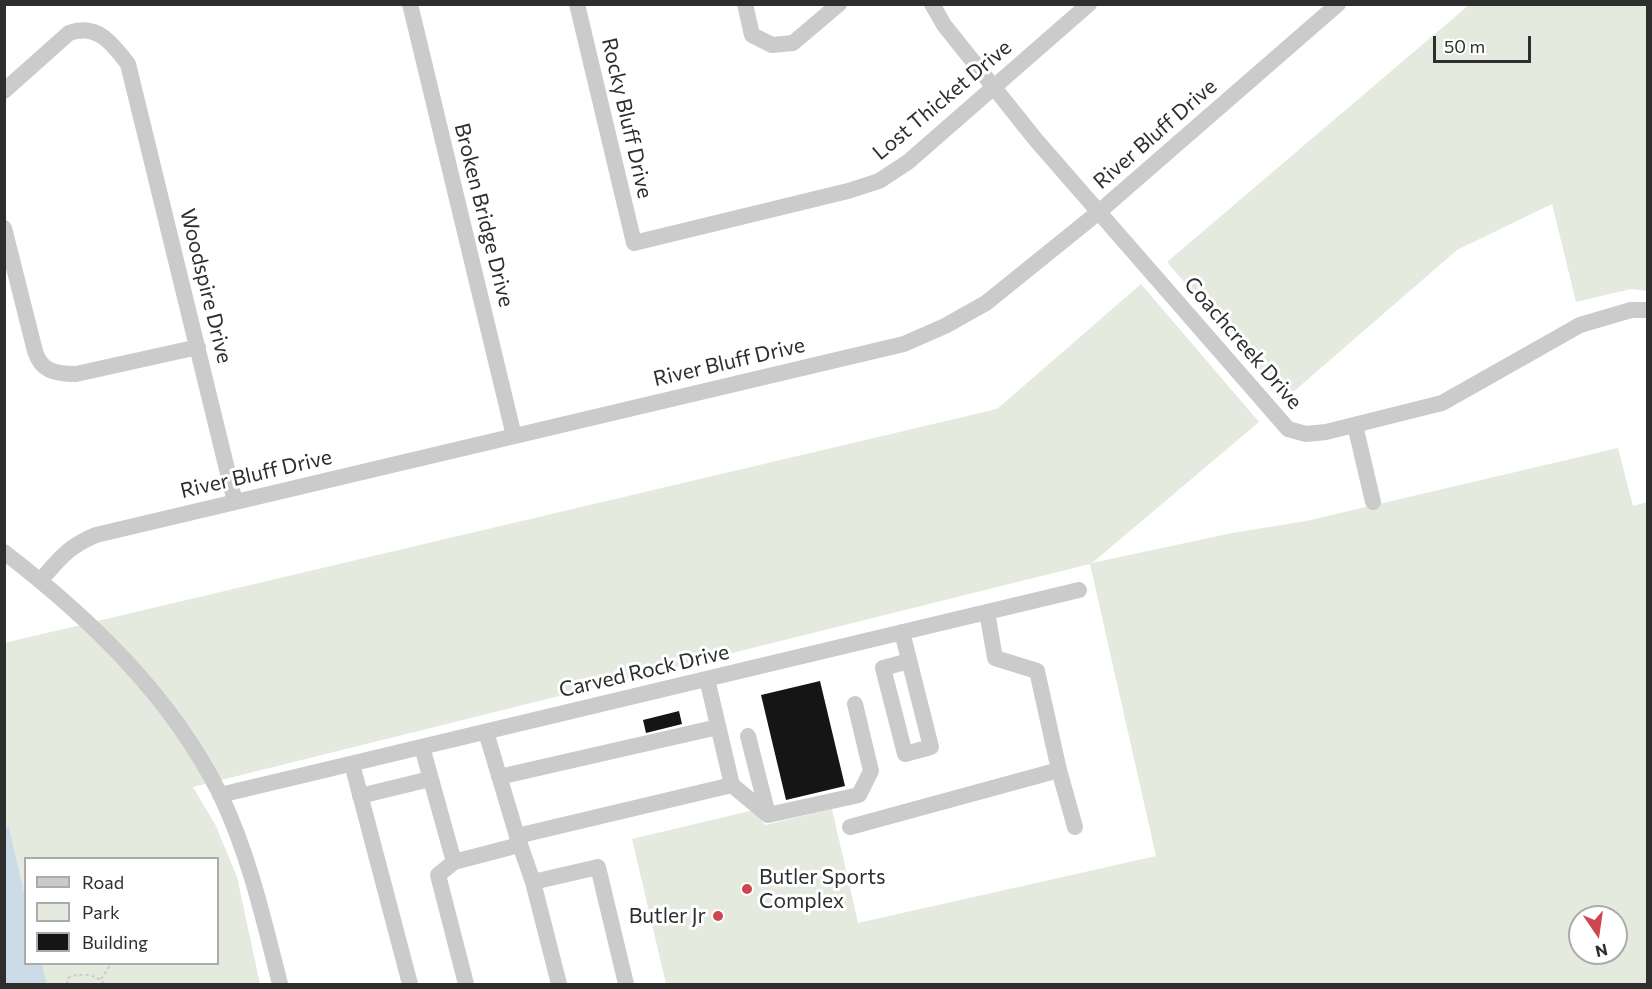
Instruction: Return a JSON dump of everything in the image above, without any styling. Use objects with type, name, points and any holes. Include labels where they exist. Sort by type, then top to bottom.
[{"type":"street","name":"Broken Bridge Drive","points":[[410,4],[514,436]]},
{"type":"street","name":"Rocky Bluff Drive","points":[[577,4],[634,243]]},
{"type":"street","points":[[745,4],[752,35],[771,45],[793,43],[839,4]]},
{"type":"street","name":"Coachcreek Drive","points":[[932,4],[944,25],[993,88],[1288,429],[1306,434],[1326,432],[1442,403],[1580,326],[1631,310],[1647,310]]},
{"type":"street","name":"Lost Thicket Drive","points":[[634,243],[848,191],[879,181],[908,162],[1089,4]]},
{"type":"street","name":"River Bluff Drive","points":[[42,580],[61,556],[77,543],[96,535],[904,344],[945,326],[986,303],[1100,211],[1338,4]]},
{"type":"street","name":"Woodspire Drive","points":[[4,91],[69,33],[80,29],[93,31],[113,44],[128,64],[235,502]]},
{"type":"street","points":[[4,228],[35,351],[39,363],[51,371],[76,374],[198,347]]},
{"type":"street","points":[[1355,425],[1373,502]]},
{"type":"street","points":[[4,552],[42,580],[129,663],[163,704],[189,742],[220,795],[260,904],[280,984]]},
{"type":"street","name":"Carved Rock Drive","points":[[220,795],[1079,590]]},
{"type":"street","points":[[987,612],[995,658],[1037,671],[1059,770],[1075,827]]},
{"type":"street","points":[[902,632],[931,747],[905,754],[883,668],[909,661]]},
{"type":"street","points":[[707,679],[732,785],[768,815]]},
{"type":"street","points":[[768,815],[859,795],[871,771],[855,704]]},
{"type":"street","points":[[499,777],[718,727]]},
{"type":"street","points":[[486,732],[533,882],[559,984]]},
{"type":"street","points":[[748,736],[768,815]]},
{"type":"street","points":[[422,747],[454,862]]},
{"type":"street","points":[[352,764],[410,984]]},
{"type":"street","points":[[850,827],[1059,770]]},
{"type":"street","points":[[360,795],[430,779]]},
{"type":"street","points":[[466,984],[438,875],[454,862],[518,840],[732,785]]},
{"type":"street","points":[[533,882],[598,867],[626,984]]},
{"type":"path","points":[[101,980],[110,965]]},
{"type":"path","points":[[67,984],[68,978],[83,974],[101,980],[104,984]]},
{"type":"green space","points":[[1470,4],[1647,5],[1647,291],[1631,289],[1576,302],[1552,204],[1457,250],[1285,399],[1167,262]]},
{"type":"green space","points":[[1141,284],[1259,422],[1092,563],[1232,533],[1306,521],[1618,448],[1633,506],[1647,502],[1647,984],[666,984],[632,839],[754,810],[765,825],[832,809],[858,923],[1156,856],[1090,564],[193,787],[216,826],[237,877],[260,984],[47,984],[42,965],[219,965],[219,857],[24,857],[24,892],[9,828],[5,828],[4,643],[997,409]]},
{"type":"shaded area","points":[[9,827],[24,892],[24,965],[42,965],[47,984],[5,984],[4,828]]},
{"type":"building","points":[[820,681],[845,786],[786,800],[761,695]]},
{"type":"building","points":[[679,711],[682,724],[646,733],[643,720]]},
{"type":"place","name":"Butler Sports Complex","points":[[747,889]]},
{"type":"place","name":"Butler Jr","points":[[718,916]]}]
